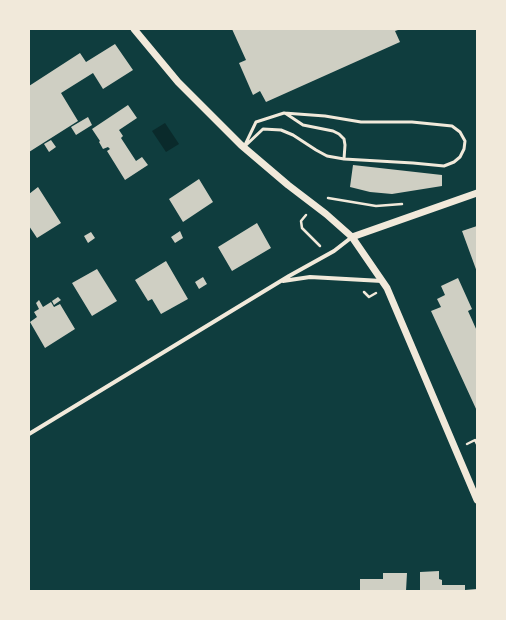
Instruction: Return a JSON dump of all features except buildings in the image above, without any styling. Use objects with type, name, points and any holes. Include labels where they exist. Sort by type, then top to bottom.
[{"type":"street","points":[[134,29],[178,82],[244,147],[352,237],[387,288],[477,500]]},
{"type":"street","points":[[29,434],[327,254],[352,237],[477,193]]},
{"type":"street","points":[[281,281],[310,277],[382,281]]},
{"type":"lane","points":[[284,112],[303,125],[333,131],[339,134],[344,139],[344,159]]},
{"type":"lane","points":[[284,112],[325,116],[361,122],[412,122],[452,126],[460,132],[465,141],[464,149],[460,157],[454,162],[444,166],[344,159],[328,156],[293,135],[281,130],[263,129],[244,147],[256,122],[284,112]]},
{"type":"path","points":[[326,197],[333,200],[376,206],[406,204]]},
{"type":"path","points":[[315,206],[301,221],[302,228],[327,254]]},
{"type":"water","points":[[165,123],[179,144],[166,152],[152,131]]}]
